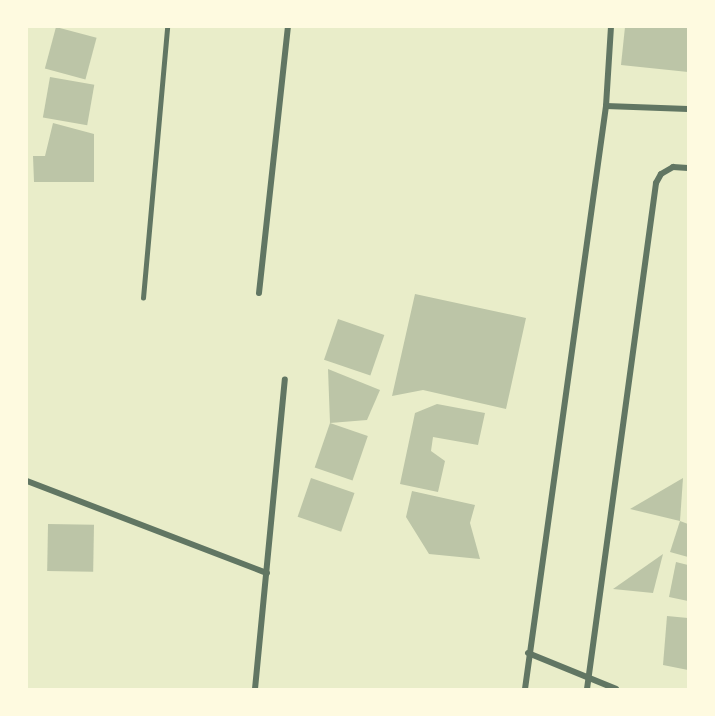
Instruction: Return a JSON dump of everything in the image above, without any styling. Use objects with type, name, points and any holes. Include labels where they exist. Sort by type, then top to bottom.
[{"type":"street","points":[[259,293],[288,27]]},
{"type":"street","points":[[525,689],[528,653],[606,106],[611,27]]},
{"type":"street","points":[[606,106],[688,109]]},
{"type":"street","points":[[587,689],[656,183],[661,174],[673,167],[688,168]]},
{"type":"street","points":[[255,689],[285,379]]},
{"type":"street","points":[[27,481],[267,573]]},
{"type":"street","points":[[528,653],[616,689]]},
{"type":"lane","points":[[143,298],[167,27]]},
{"type":"building","points":[[56,27],[97,38],[85,79],[45,69]]},
{"type":"building","points":[[625,27],[688,27],[688,72],[621,65]]},
{"type":"building","points":[[50,77],[94,85],[87,125],[43,117]]},
{"type":"building","points":[[53,123],[94,134],[94,182],[34,182],[33,156],[45,156]]},
{"type":"building","points":[[415,294],[526,318],[506,409],[423,390],[392,396]]},
{"type":"building","points":[[338,319],[384,335],[370,376],[324,360]]},
{"type":"building","points":[[328,369],[380,390],[367,420],[330,423]]},
{"type":"building","points":[[437,404],[485,413],[478,445],[433,437],[431,451],[445,461],[438,492],[400,484],[415,413]]},
{"type":"building","points":[[330,423],[368,436],[353,480],[315,467]]},
{"type":"building","points":[[311,478],[354,493],[341,532],[298,517]]},
{"type":"building","points":[[683,478],[680,521],[630,509]]},
{"type":"building","points":[[412,491],[475,505],[470,523],[480,559],[429,554],[406,517]]},
{"type":"building","points":[[680,521],[688,524],[688,557],[670,552]]},
{"type":"building","points":[[48,524],[94,525],[93,572],[47,571]]},
{"type":"building","points":[[663,554],[653,593],[613,589]]},
{"type":"building","points":[[676,562],[688,565],[688,601],[669,597]]},
{"type":"building","points":[[667,616],[688,618],[688,670],[663,665]]}]
